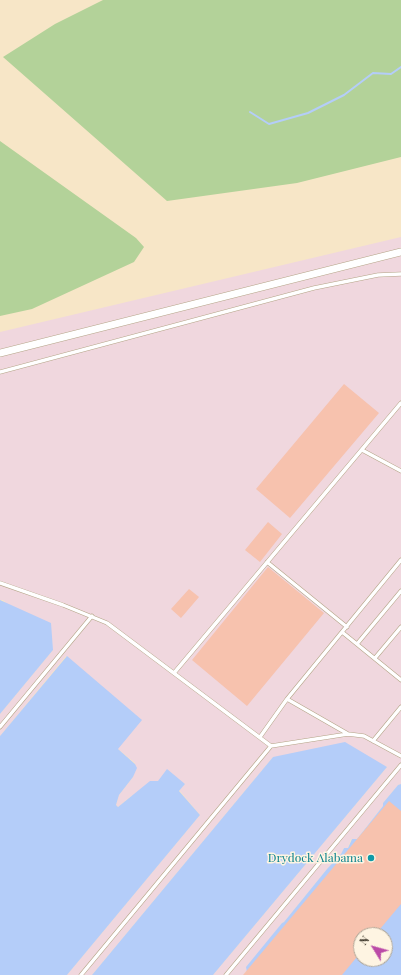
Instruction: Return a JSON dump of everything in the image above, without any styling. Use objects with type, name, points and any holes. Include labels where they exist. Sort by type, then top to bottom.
[{"type":"street","points":[[0,353],[401,252]]},
{"type":"lane","points":[[0,372],[314,288],[378,275],[401,274]]},
{"type":"lane","points":[[174,672],[401,403]]},
{"type":"lane","points":[[362,450],[401,471]]},
{"type":"lane","points":[[260,737],[287,699],[401,560]]},
{"type":"lane","points":[[267,562],[347,627]]},
{"type":"lane","points":[[0,583],[107,622],[271,746]]},
{"type":"lane","points":[[357,644],[401,591]]},
{"type":"lane","points":[[0,727],[92,616]]},
{"type":"lane","points":[[375,658],[401,627]]},
{"type":"lane","points":[[342,632],[401,680]]},
{"type":"lane","points":[[287,699],[348,734]]},
{"type":"lane","points":[[373,741],[401,707]]},
{"type":"lane","points":[[81,975],[271,746],[348,734],[364,736],[401,756]]},
{"type":"lane","points":[[226,975],[401,765]]},
{"type":"shaded area","points":[[401,237],[401,784],[398,785],[383,803],[383,806],[357,839],[351,839],[348,848],[344,848],[341,854],[282,923],[244,975],[213,975],[387,767],[273,757],[92,975],[67,975],[200,815],[179,790],[185,784],[157,781],[130,797],[118,807],[116,805],[119,795],[133,777],[135,763],[118,749],[66,656],[0,736],[0,714],[53,650],[3,600],[0,600],[0,332]]},
{"type":"green space","points":[[103,0],[401,0],[401,157],[297,183],[167,201],[3,57],[55,24]]},
{"type":"green space","points":[[0,141],[136,238],[144,247],[134,262],[32,309],[0,316]]},
{"type":"water","points":[[0,600],[51,623],[53,650],[0,714]]},
{"type":"water","points":[[67,656],[142,720],[118,749],[135,764],[137,768],[133,777],[119,795],[116,805],[118,807],[150,781],[158,781],[167,769],[185,784],[179,791],[200,815],[67,975],[0,975],[0,736]]},
{"type":"water","points":[[345,742],[387,767],[213,975],[92,975],[273,757]]},
{"type":"water","name":"Drydock Alabama","points":[[401,784],[401,975],[244,975],[247,972],[246,967],[341,854],[344,848],[348,848],[352,839],[357,839],[383,806],[383,803],[398,785]]},
{"type":"building","points":[[344,384],[379,413],[290,518],[256,489]]},
{"type":"building","points":[[268,522],[282,534],[260,562],[245,550]]},
{"type":"building","points":[[268,567],[324,613],[247,706],[192,660]]},
{"type":"building","points":[[189,589],[199,597],[181,618],[171,609]]},
{"type":"building","name":"Drydock Alabama","points":[[389,801],[401,811],[401,904],[382,927],[353,927],[353,962],[342,975],[243,975]]},
{"type":"waterway","points":[[250,112],[269,124],[308,113],[344,95],[373,73],[391,74],[401,67]]},
{"type":"place","name":"Drydock Alabama","points":[[371,858]]}]
